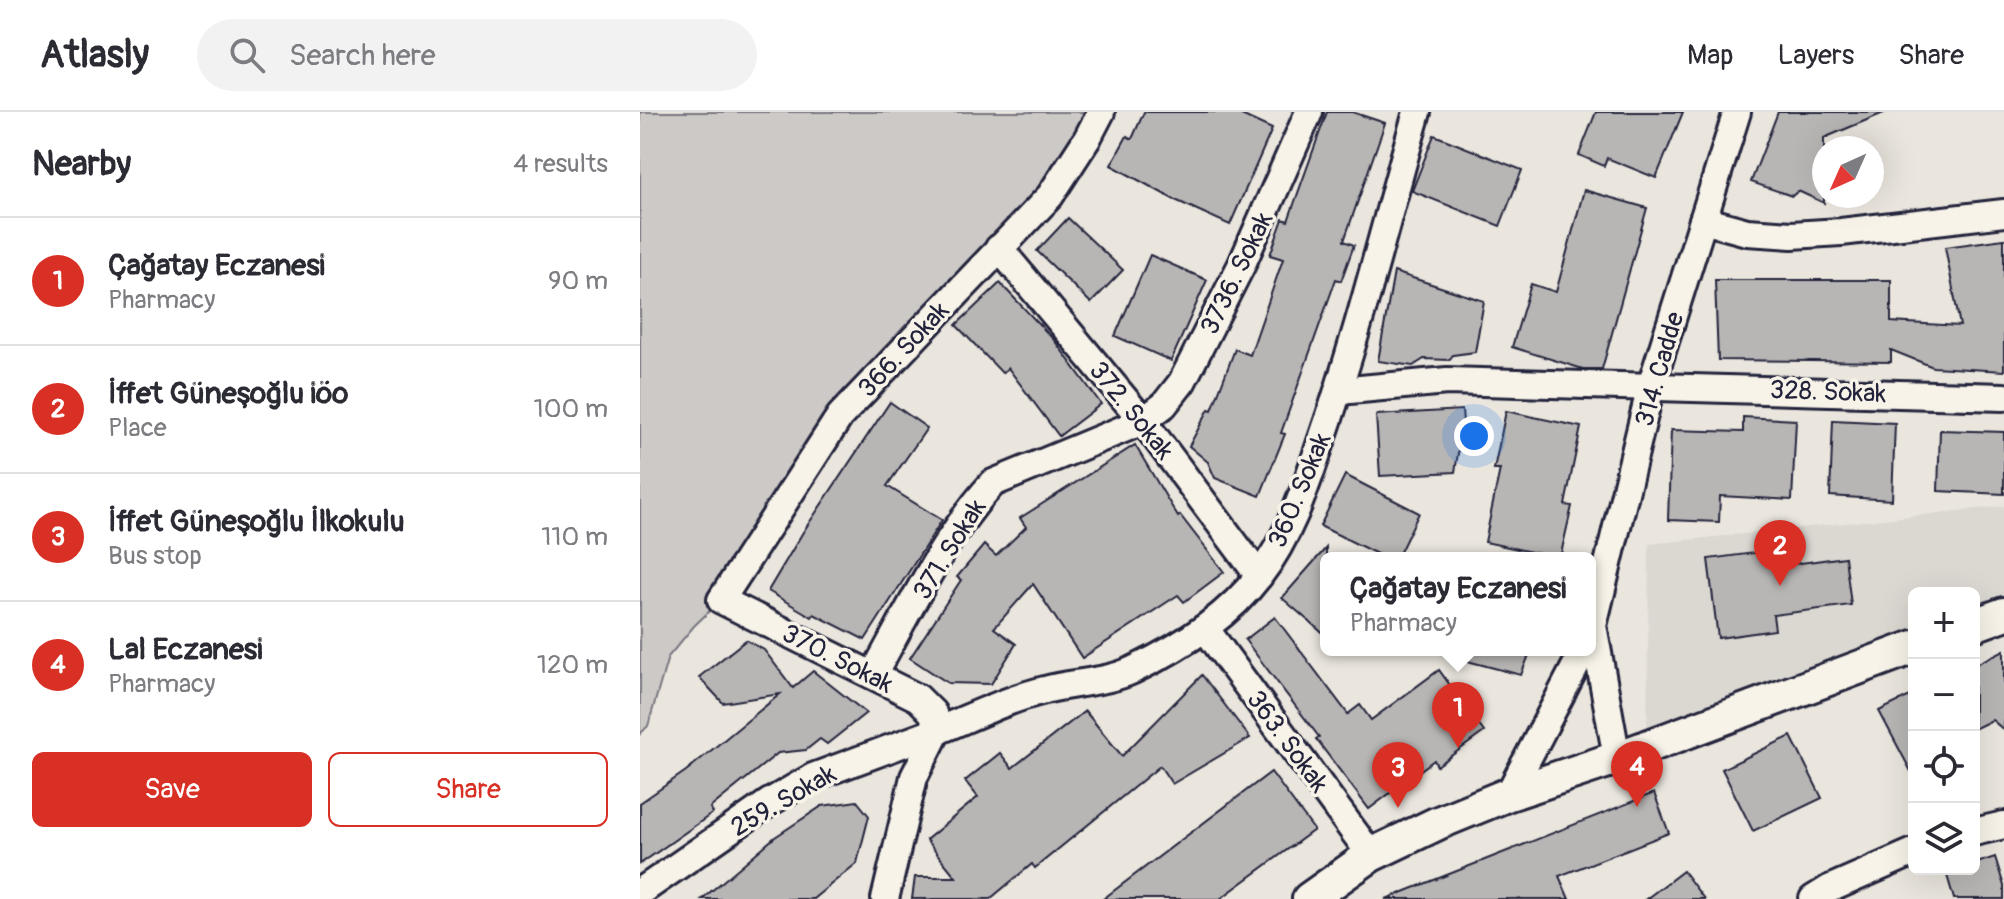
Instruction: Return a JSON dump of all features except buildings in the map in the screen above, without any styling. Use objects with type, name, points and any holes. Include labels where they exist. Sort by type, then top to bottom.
[{"type":"street","name":"366. Sokak","points":[[721,600],[840,416],[1050,196],[1101,112]]},
{"type":"street","name":"3736. Sokak","points":[[1143,421],[1164,405],[1182,382],[1248,251],[1309,112]]},
{"type":"street","name":"360. Sokak","points":[[937,731],[1044,690],[1133,670],[1205,628],[1231,607],[1259,576],[1283,539],[1301,499],[1339,391],[1417,112]]},
{"type":"street","name":"314. Cadde","points":[[1596,610],[1651,386],[1737,112]]},
{"type":"street","points":[[1703,220],[1747,232],[1792,235],[2004,213]]},
{"type":"street","name":"372. Sokak","points":[[999,248],[1143,421],[1259,576]]},
{"type":"street","name":"328. Sokak","points":[[1339,391],[1447,381],[2004,397]]},
{"type":"street","name":"371. Sokak","points":[[873,675],[943,552],[976,501],[993,483],[1143,421]]},
{"type":"street","name":"370. Sokak","points":[[721,600],[918,698],[933,713],[937,731]]},
{"type":"street","points":[[1980,623],[2004,614]]},
{"type":"street","name":"363. Sokak","points":[[1205,628],[1371,855]]},
{"type":"street","points":[[1309,899],[1371,855],[1438,823],[1509,794],[1617,758],[1908,649]]},
{"type":"street","points":[[1509,794],[1580,656]]},
{"type":"street","points":[[1593,656],[1617,758]]},
{"type":"street","points":[[885,899],[914,777],[937,731]]},
{"type":"street","name":"259. Sokak","points":[[640,892],[770,802],[813,777],[937,731]]},
{"type":"street","points":[[1980,831],[2004,825]]},
{"type":"street","points":[[1813,899],[1908,855]]},
{"type":"shaded area","points":[[640,112],[1101,112],[1087,139],[888,364],[721,600],[668,657],[648,726],[640,734]]},
{"type":"shaded area","points":[[2004,506],[2004,603],[1980,612],[1980,587],[1908,587],[1908,638],[1647,733],[1649,544]]},
{"type":"place","name":"İffet Güneşoğlu iöo","points":[[1780,586]]},
{"type":"place","name":"Çağatay Eczanesi","points":[[1458,748]]},
{"type":"place","name":"Lal Eczanesi","points":[[1637,807]]},
{"type":"place","name":"İffet Güneşoğlu İlkokulu","points":[[1398,808]]}]
